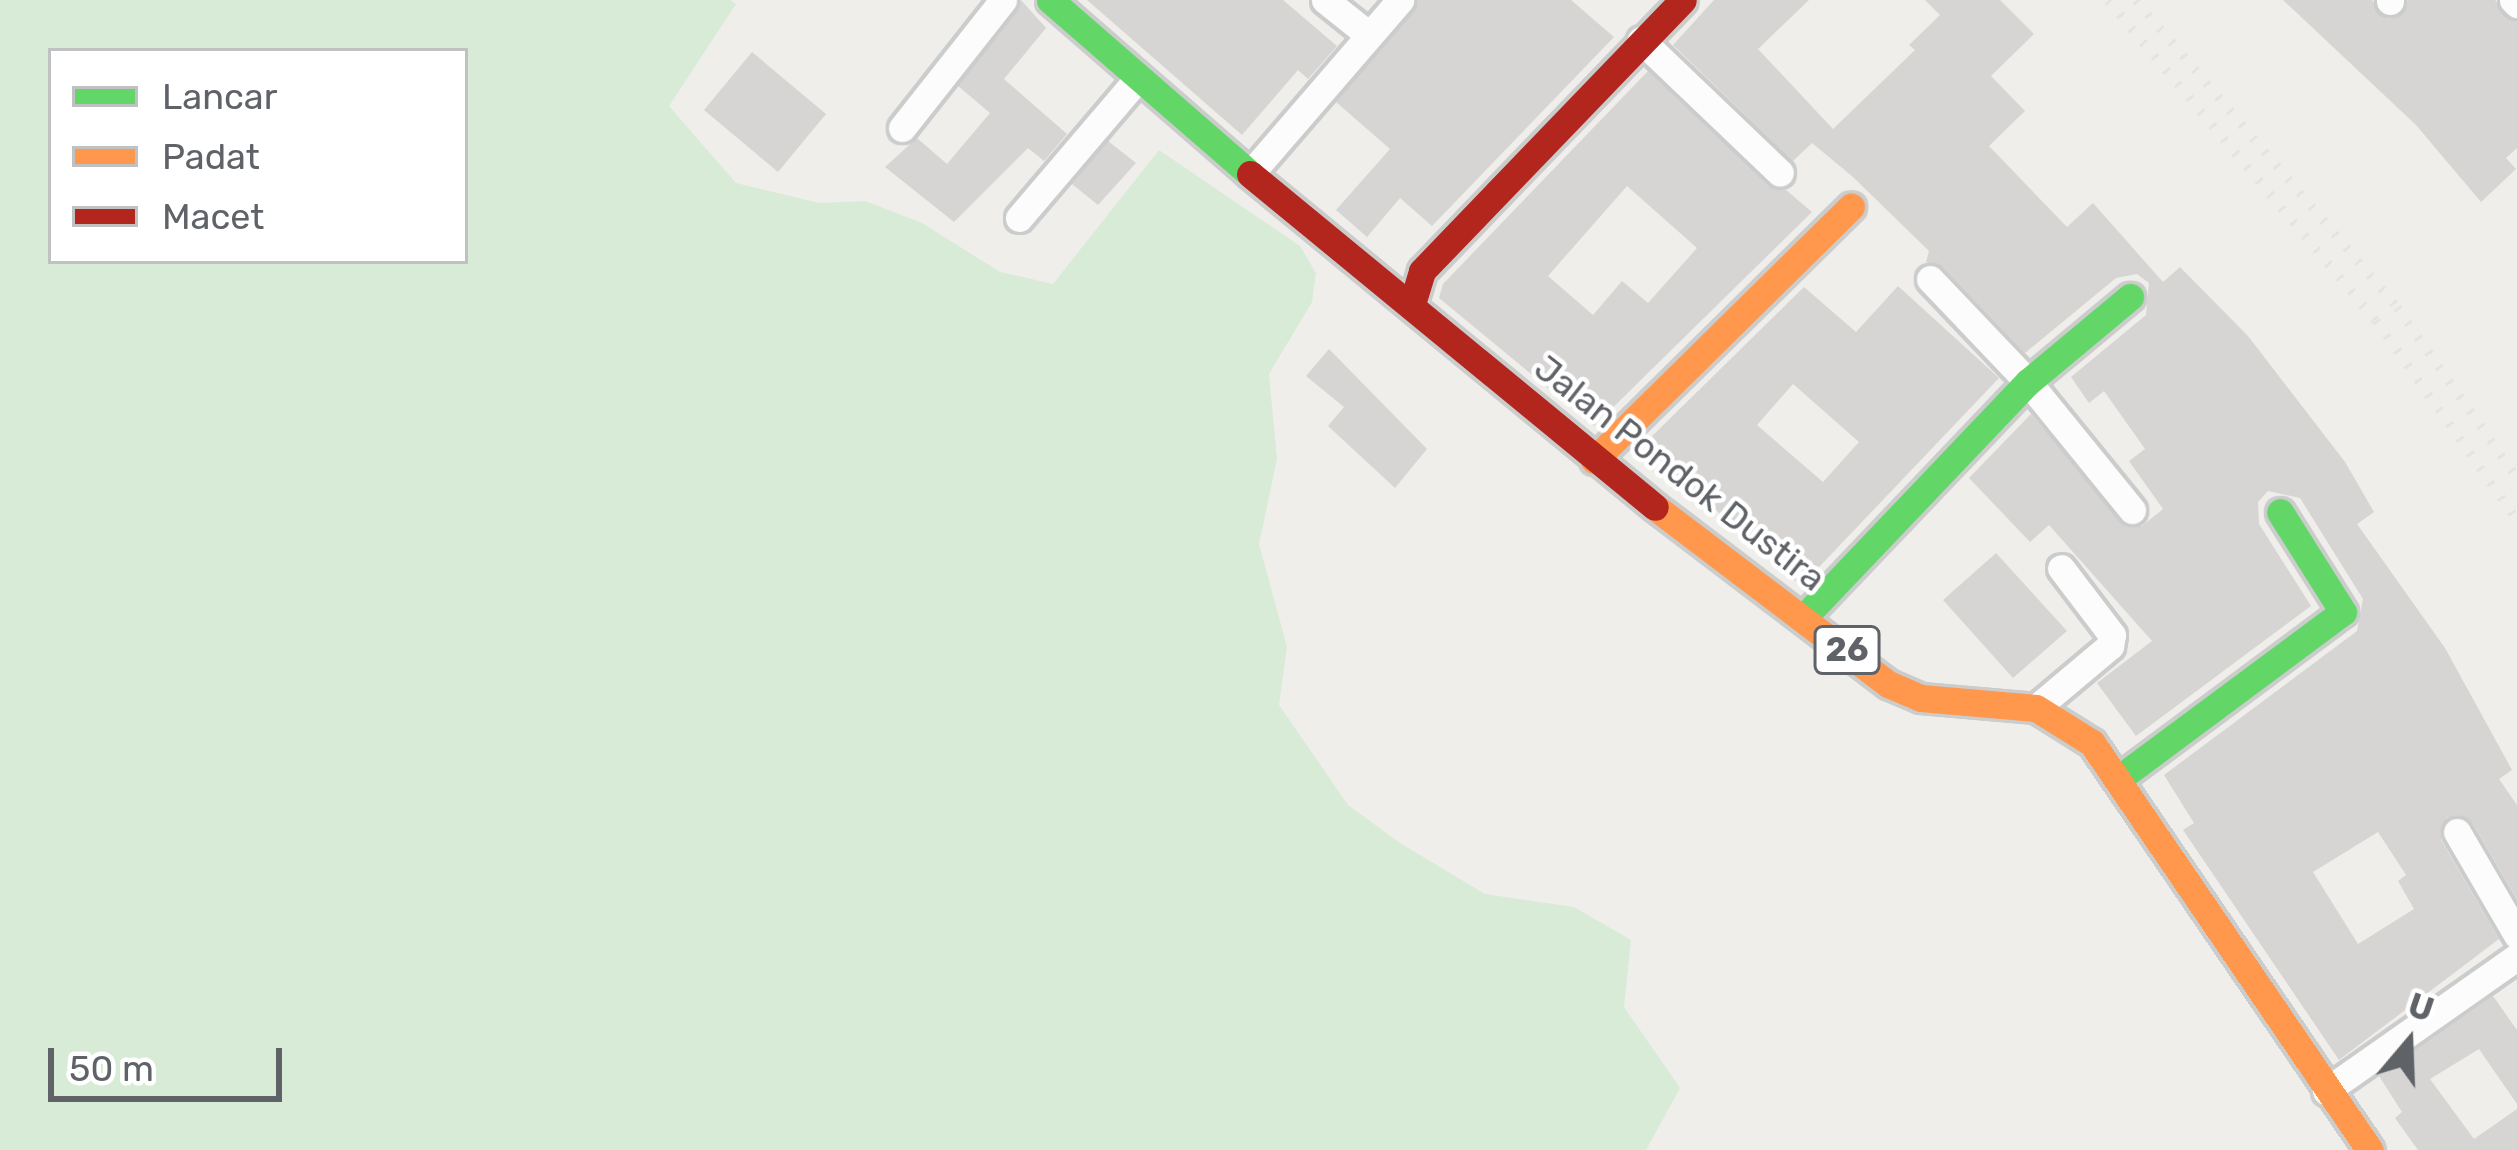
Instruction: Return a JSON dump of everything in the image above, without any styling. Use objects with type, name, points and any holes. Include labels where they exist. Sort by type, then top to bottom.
[{"type":"main road","name":"Jalan Pondok Dustira","points":[[1050,0],[1250,174],[1412,304],[1594,460],[1806,615],[1888,684],[1922,698],[2036,708],[2092,743],[2370,1150]]},
{"type":"main road","points":[[1412,304],[1422,271],[1682,0]]},
{"type":"main road","points":[[1594,460],[1851,207]]},
{"type":"main road","points":[[1806,615],[2028,382],[2130,297]]},
{"type":"main road","points":[[2118,778],[2343,612],[2281,512]]},
{"type":"street","points":[[902,128],[1004,0]]},
{"type":"street","points":[[1325,0],[1369,35]]},
{"type":"street","points":[[1250,174],[1400,0]]},
{"type":"street","points":[[1641,40],[1780,173]]},
{"type":"street","points":[[1019,218],[1138,78]]},
{"type":"street","points":[[1930,279],[2028,382],[2132,510]]},
{"type":"street","points":[[2036,708],[2110,646],[2112,635],[2061,568]]},
{"type":"street","points":[[2457,832],[2517,935]]},
{"type":"street","points":[[2326,1090],[2517,957]]},
{"type":"green space","points":[[0,0],[730,0],[736,4],[669,106],[736,183],[819,203],[865,201],[922,223],[1000,272],[1053,284],[1159,150],[1300,246],[1316,273],[1312,302],[1269,374],[1277,459],[1259,544],[1287,647],[1279,705],[1348,805],[1400,843],[1485,894],[1574,907],[1631,940],[1624,1007],[1680,1088],[1646,1150],[0,1150]]},
{"type":"building","points":[[1021,0],[1046,28],[1004,79],[1067,134],[1044,161],[1028,148],[954,222],[885,167],[917,138],[947,164],[990,113],[958,86]]},
{"type":"building","points":[[1087,0],[1283,0],[1337,46],[1308,79],[1298,70],[1242,135]]},
{"type":"building","points":[[1418,0],[1571,0],[1614,37],[1432,226],[1400,198],[1367,237],[1336,210],[1390,149],[1336,102]]},
{"type":"building","points":[[1714,0],[1809,0],[1758,49],[1833,129],[1915,50],[1909,45],[1940,15],[1925,0],[2000,0],[2034,34],[1991,76],[2025,111],[1989,146],[2067,227],[2093,203],[2163,282],[2180,267],[2248,336],[2345,462],[2374,512],[2357,524],[2445,648],[2512,770],[2499,779],[2517,805],[2517,899],[2472,822],[2447,817],[2441,840],[2499,939],[2339,1060],[2183,830],[2194,823],[2164,775],[2357,631],[2363,599],[2300,498],[2268,491],[2258,502],[2259,524],[2311,606],[2136,736],[2097,683],[2152,641],[2049,525],[2030,542],[1969,478],[2031,414],[2125,526],[2142,526],[2163,509],[2129,461],[2145,449],[2104,391],[2089,403],[2071,377],[2146,315],[2149,283],[2137,274],[2116,278],[2025,353],[1943,267],[1926,262],[1929,251],[1853,177],[1812,143],[1793,161],[1673,45]],"holes":[[[2378,832],[2406,875],[2398,881],[2414,909],[2358,944],[2313,872]]]},
{"type":"building","points":[[2283,0],[2372,0],[2389,19],[2408,0],[2495,0],[2517,22],[2517,148],[2506,158],[2516,169],[2481,202],[2416,125]]},
{"type":"building","points":[[752,52],[826,114],[778,172],[704,110]]},
{"type":"building","points":[[1648,71],[1768,186],[1786,190],[1812,212],[1594,426],[1439,298],[1443,284]],"holes":[[[1627,186],[1697,248],[1648,303],[1622,281],[1593,315],[1548,276]]]},
{"type":"building","points":[[1108,141],[1136,163],[1098,205],[1072,184]]},
{"type":"building","points":[[1898,286],[1999,378],[1801,586],[1643,445],[1804,287],[1856,332]],"holes":[[[1793,384],[1859,442],[1823,482],[1757,425]]]},
{"type":"building","points":[[1329,349],[1427,449],[1395,488],[1328,426],[1344,407],[1306,376]]},
{"type":"building","points":[[1996,553],[2067,631],[2013,678],[1943,600]]},
{"type":"building","points":[[2493,996],[2517,1030],[2517,1104],[2479,1049],[2430,1079],[2474,1139],[2517,1109],[2517,1150],[2418,1150],[2395,1118],[2402,1112],[2379,1076]]},
{"type":"railway","points":[[2108,0],[2376,320],[2517,520]]},
{"type":"railway","points":[[2136,0],[2397,307],[2517,478]]},
{"type":"traffic: fast","points":[[1050,0],[1250,174]]},
{"type":"traffic: fast","points":[[1806,615],[2028,382],[2130,297]]},
{"type":"traffic: fast","points":[[2118,779],[2343,612],[2280,512]]},
{"type":"traffic: slow","points":[[1594,460],[1851,207]]},
{"type":"traffic: slow","points":[[1655,507],[1888,684],[1921,698],[2036,708],[2092,743],[2370,1150]]},
{"type":"traffic: jam","points":[[1412,304],[1422,271],[1683,0]]},
{"type":"traffic: jam","points":[[1250,174],[1655,507]]}]
